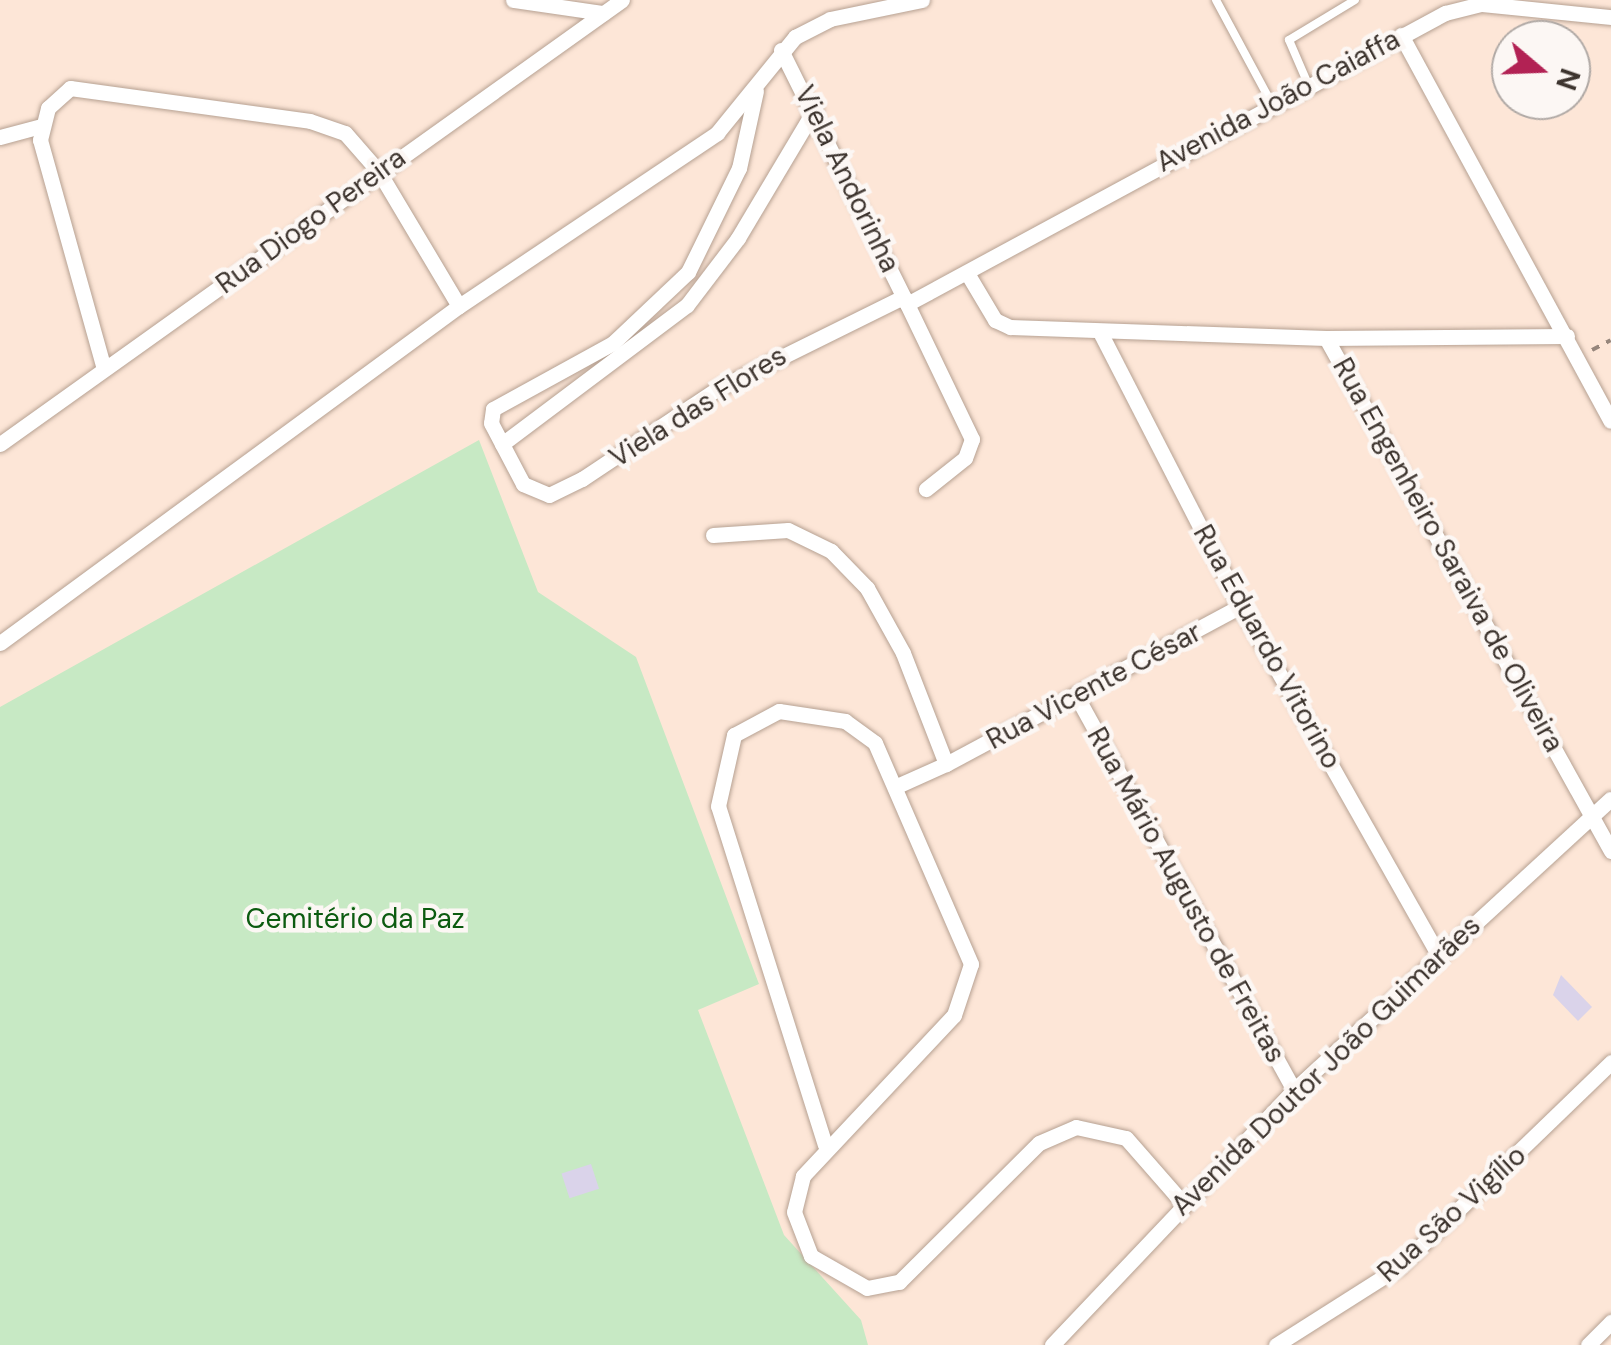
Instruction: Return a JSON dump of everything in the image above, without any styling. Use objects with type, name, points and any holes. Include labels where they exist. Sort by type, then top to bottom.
[{"type":"street","points":[[513,0],[603,13]]},
{"type":"street","name":"Rua Diogo Pereira","points":[[0,444],[622,0]]},
{"type":"street","points":[[0,643],[458,306],[654,180],[717,133],[756,91],[782,50],[830,19],[922,0]]},
{"type":"street","name":"Avenida João Caiaffa","points":[[967,273],[1400,34],[1482,4],[1611,17]]},
{"type":"street","points":[[1400,34],[1611,421]]},
{"type":"street","name":"Viela Andorinha","points":[[782,50],[815,108],[905,301],[967,273]]},
{"type":"street","points":[[104,369],[41,126],[58,94],[94,89],[310,121],[345,133],[378,172],[458,306]]},
{"type":"street","points":[[756,91],[739,168],[688,272],[585,364],[493,409],[502,444],[687,305],[738,238],[815,108]]},
{"type":"street","points":[[0,137],[41,126]]},
{"type":"street","name":"Rua Engenheiro Saraiva de Oliveira","points":[[967,273],[1002,325],[1101,334],[1326,338],[1611,851]]},
{"type":"street","points":[[905,301],[972,440],[966,458],[926,490]]},
{"type":"street","name":"Viela das Flores","points":[[502,444],[523,484],[549,495],[782,352],[905,301]]},
{"type":"street","name":"Rua Eduardo Vitorino","points":[[1101,334],[1241,606],[1439,956]]},
{"type":"street","points":[[1326,338],[1567,336]]},
{"type":"street","points":[[713,535],[788,530],[849,566],[885,614],[946,764]]},
{"type":"street","name":"Rua Vicente César","points":[[899,785],[1078,700],[1241,606]]},
{"type":"street","name":"Rua Mário Augusto de Freitas","points":[[1078,700],[1294,1090]]},
{"type":"street","points":[[825,1145],[720,826],[718,783],[734,735],[752,719],[806,710],[862,730],[899,785],[971,964],[968,986],[954,1015],[825,1145],[803,1176],[796,1228],[826,1270],[867,1288],[899,1282],[1039,1143],[1062,1130],[1100,1128],[1126,1138],[1182,1202]]},
{"type":"street","name":"Avenida Doutor João Guimarães","points":[[1052,1345],[1182,1202],[1294,1090],[1611,798]]},
{"type":"street","name":"Rua São Vigílio","points":[[1276,1345],[1398,1266],[1611,1062]]},
{"type":"street","points":[[1588,1345],[1611,1322]]},
{"type":"lane","points":[[1216,0],[1272,104]]},
{"type":"lane","points":[[1308,84],[1289,50],[1291,37],[1355,0]]},
{"type":"path","points":[[1579,357],[1611,340]]},
{"type":"green space","name":"Cemitério da Paz","points":[[479,440],[538,592],[636,657],[759,984],[698,1010],[784,1235],[861,1320],[868,1345],[0,1345],[0,707]]},
{"type":"building","points":[[1561,975],[1592,1007],[1578,1021],[1553,995]]},
{"type":"building","points":[[591,1164],[599,1189],[570,1198],[562,1174]]}]
